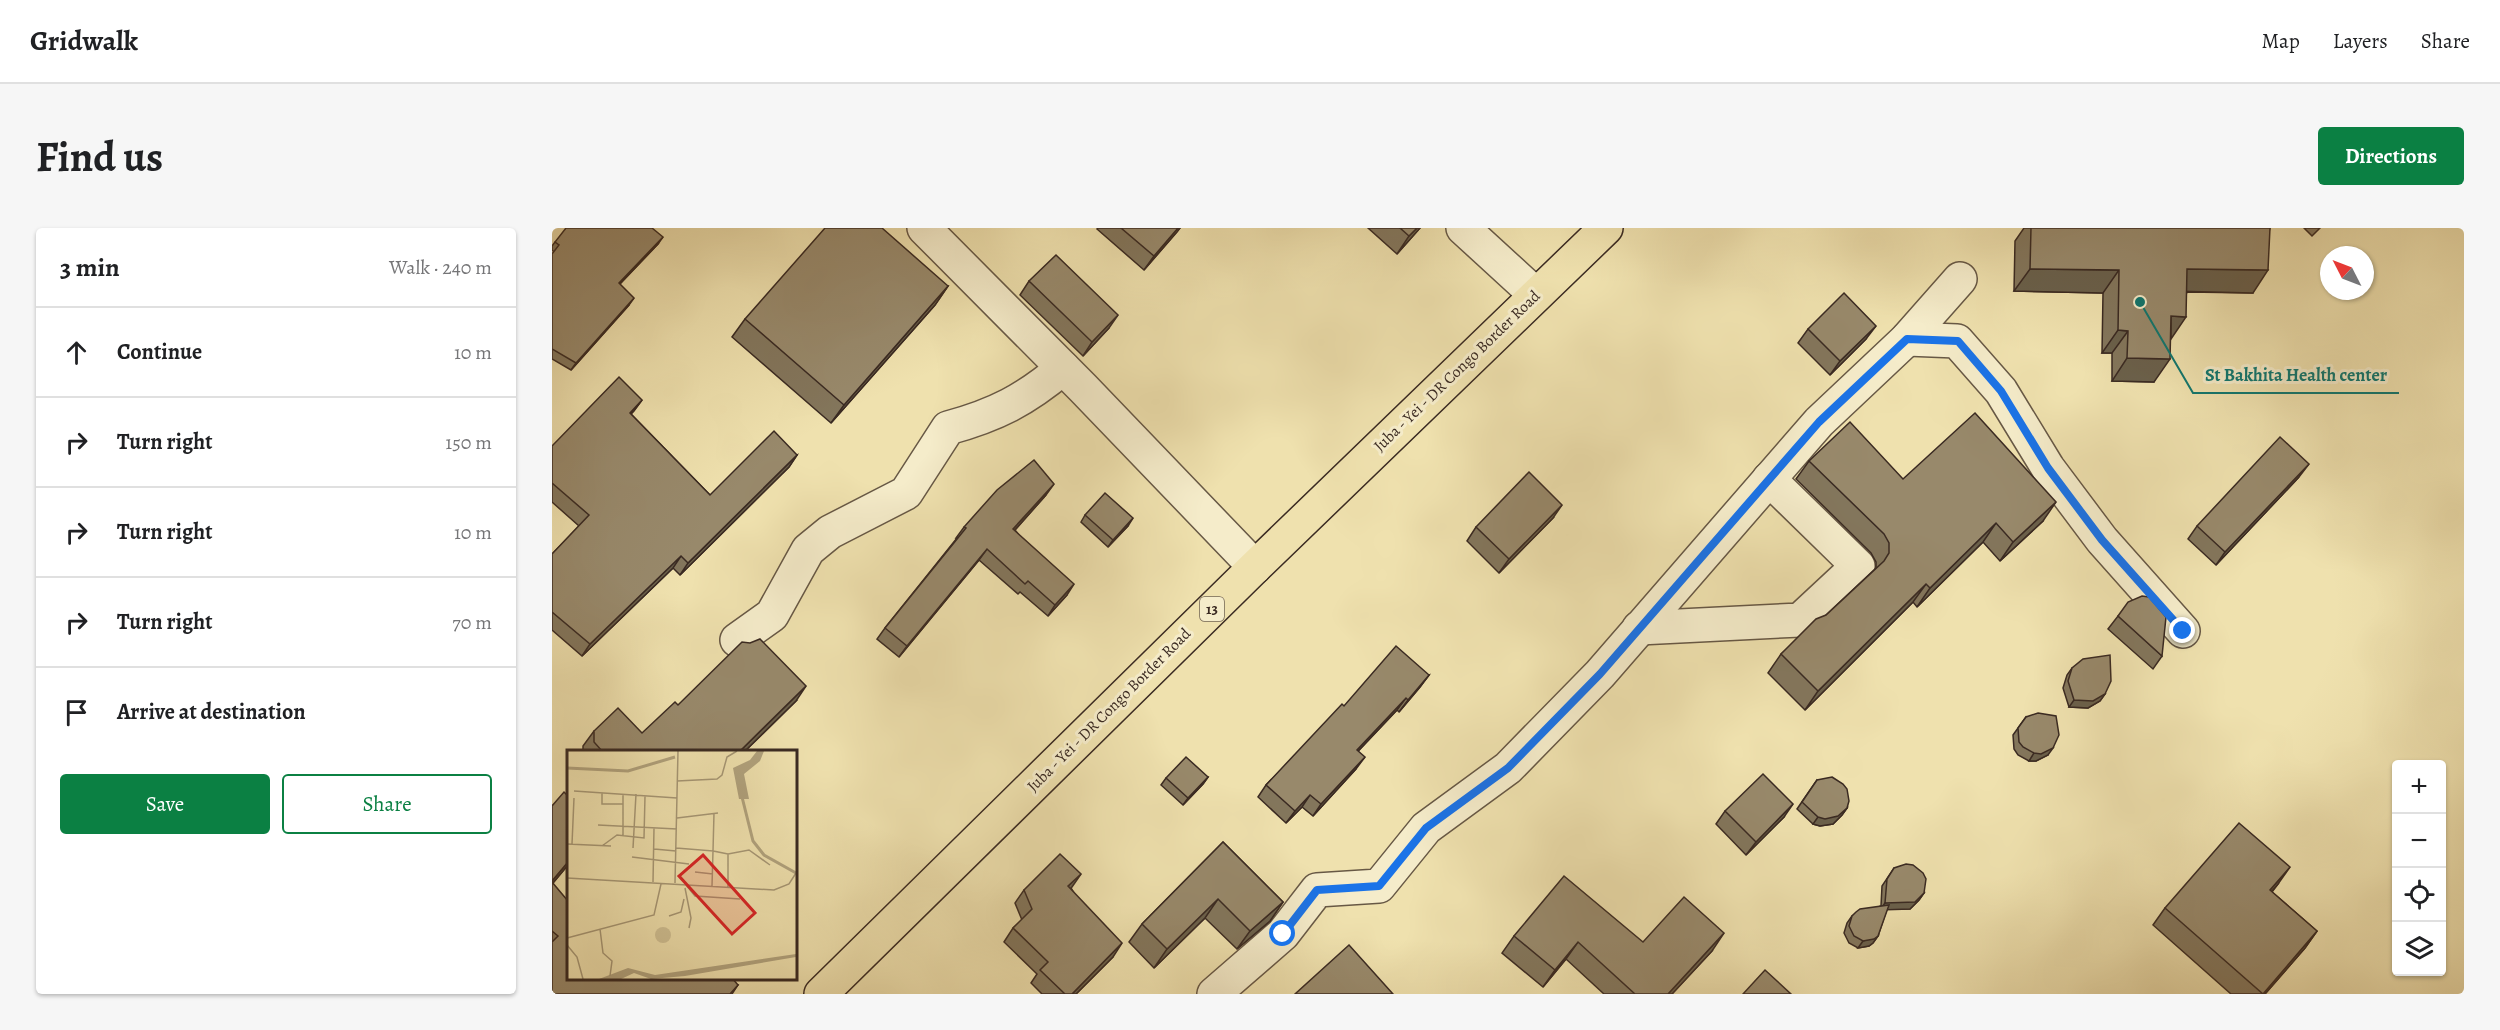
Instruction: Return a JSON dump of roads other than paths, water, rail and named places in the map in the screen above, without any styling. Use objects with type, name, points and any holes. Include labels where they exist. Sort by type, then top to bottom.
[{"type":"main road","name":"Juba - Yei - DR Congo Border Road","points":[[822,994],[1255,567],[1535,294],[1606,228]]},
{"type":"street","points":[[924,228],[1255,567]]},
{"type":"street","points":[[1463,228],[1535,294]]},
{"type":"street","points":[[1214,994],[1283,934],[1317,890],[1379,886],[1426,828],[1508,768],[1600,674],[1819,422],[1907,339],[1960,279]]},
{"type":"street","points":[[1907,339],[1958,341],[2001,391],[2048,468],[2102,540],[2183,631]]},
{"type":"street","points":[[737,640],[772,615],[808,550],[830,532],[906,493],[948,428],[987,417],[1037,390],[1063,368]]},
{"type":"street","points":[[1639,628],[1800,620],[1857,566],[1769,479]]},
{"type":"place","name":"St Bakhita Health center","points":[[2140,302]]}]
